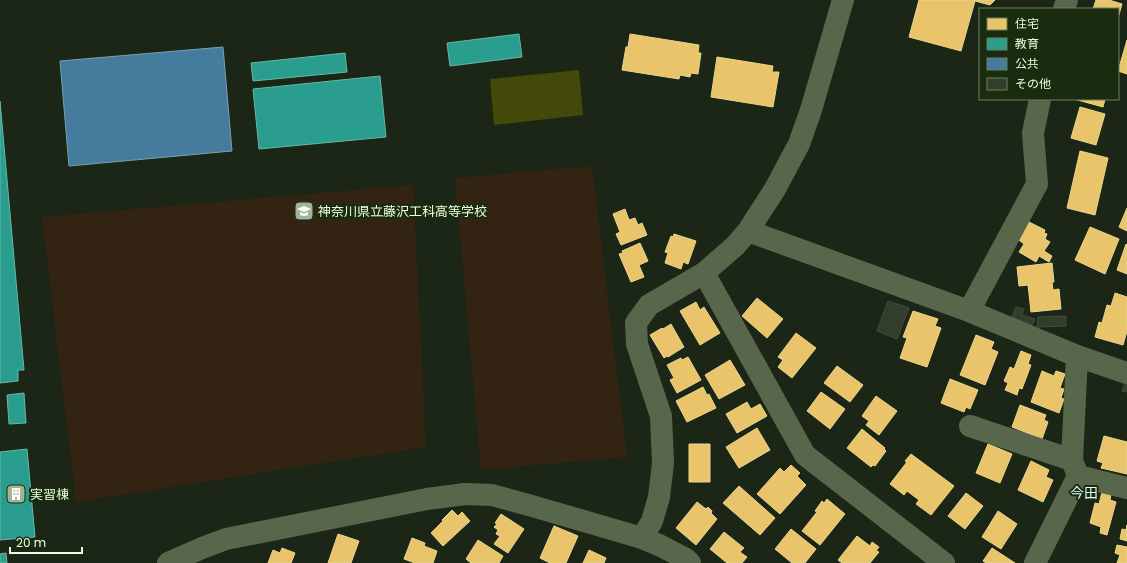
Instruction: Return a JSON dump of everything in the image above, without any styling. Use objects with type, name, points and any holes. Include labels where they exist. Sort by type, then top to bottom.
[{"type":"street","points":[[642,538],[652,521],[659,496],[663,463],[661,416],[638,344],[636,323],[649,305],[704,273],[735,246],[748,231],[775,189],[799,144],[811,110],[843,0]]},
{"type":"street","points":[[969,311],[1037,184],[1033,133],[1040,100]]},
{"type":"street","points":[[748,231],[969,311],[1077,356],[1127,373]]},
{"type":"street","points":[[704,273],[805,455],[944,563]]},
{"type":"street","points":[[1035,563],[1075,468],[1077,356]]},
{"type":"street","points":[[970,426],[1127,488]]},
{"type":"street","points":[[168,563],[226,539],[428,499],[465,494],[492,495],[642,538],[662,546],[686,559],[690,563]]},
{"type":"shaded area","points":[[579,70],[583,115],[494,125],[490,79]]},
{"type":"shaded area","points":[[592,166],[627,457],[481,470],[455,178]]},
{"type":"shaded area","points":[[413,185],[426,447],[76,502],[42,217]]},
{"type":"building: 住宅","points":[[919,0],[995,0],[990,5],[975,1],[961,51],[909,37]]},
{"type":"building: 住宅","points":[[1096,0],[1109,0],[1122,4],[1119,14],[1119,8],[1093,8]]},
{"type":"building: 住宅","points":[[630,34],[699,45],[698,53],[701,53],[698,74],[691,73],[690,77],[680,75],[679,79],[622,70]]},
{"type":"building: 住宅","points":[[1127,40],[1127,74],[1119,71]]},
{"type":"building: 住宅","points":[[717,57],[773,66],[772,72],[779,72],[773,107],[711,97]]},
{"type":"building: 住宅","points":[[1078,100],[1105,100],[1103,107]]},
{"type":"building: 住宅","points":[[1080,107],[1105,114],[1096,145],[1071,138]]},
{"type":"building: 住宅","points":[[1080,151],[1108,158],[1095,215],[1067,208]]},
{"type":"building: 住宅","points":[[1127,208],[1127,231],[1119,227]]},
{"type":"building: 住宅","points":[[625,209],[629,220],[635,218],[638,225],[642,223],[647,235],[621,245],[616,234],[620,232],[613,214]]},
{"type":"building: 住宅","points":[[1029,222],[1045,230],[1044,233],[1047,234],[1045,239],[1050,242],[1044,251],[1052,256],[1049,262],[1039,256],[1036,262],[1019,252],[1024,244],[1019,240]]},
{"type":"building: 住宅","points":[[1090,227],[1119,239],[1105,274],[1075,260]]},
{"type":"building: 住宅","points":[[674,234],[696,241],[688,264],[683,262],[681,269],[665,263],[668,253],[665,252],[671,236],[673,237]]},
{"type":"building: 住宅","points":[[640,243],[648,261],[639,265],[644,277],[631,282],[619,254],[623,253],[622,251]]},
{"type":"building: 住宅","points":[[1126,244],[1127,245],[1127,274],[1117,270]]},
{"type":"building: 住宅","points":[[1052,263],[1054,282],[1052,282],[1053,290],[1059,289],[1061,309],[1031,312],[1028,285],[1019,286],[1017,267]]},
{"type":"building: 住宅","points":[[1115,293],[1127,297],[1127,331],[1123,345],[1095,337],[1099,322],[1102,323],[1107,305],[1111,306]]},
{"type":"building: 住宅","points":[[757,298],[783,319],[767,338],[742,316]]},
{"type":"building: 住宅","points":[[696,302],[700,310],[704,307],[720,333],[700,345],[680,311]]},
{"type":"building: 住宅","points":[[913,311],[938,319],[935,326],[941,328],[927,367],[900,358],[907,338],[903,337]]},
{"type":"building: 住宅","points":[[671,324],[684,347],[664,358],[650,335]]},
{"type":"building: 住宅","points":[[796,333],[816,348],[792,378],[778,367],[783,360],[778,357]]},
{"type":"building: 住宅","points":[[976,335],[994,342],[991,349],[998,352],[985,385],[960,375]]},
{"type":"building: 住宅","points":[[1021,351],[1031,355],[1028,364],[1031,365],[1022,389],[1019,388],[1017,395],[1005,390],[1008,383],[1004,381],[1010,367],[1014,369]]},
{"type":"building: 住宅","points":[[688,357],[701,380],[677,393],[670,380],[674,378],[667,365],[681,358],[682,360]]},
{"type":"building: 住宅","points":[[730,360],[745,385],[719,399],[705,375]]},
{"type":"building: 住宅","points":[[837,366],[863,385],[850,402],[824,383]]},
{"type":"building: 住宅","points":[[1042,371],[1054,376],[1056,371],[1065,374],[1060,388],[1064,389],[1061,398],[1064,399],[1059,413],[1031,402]]},
{"type":"building: 住宅","points":[[950,379],[978,390],[970,409],[966,407],[964,412],[941,403]]},
{"type":"building: 住宅","points":[[703,387],[707,395],[709,394],[716,408],[687,422],[676,401]]},
{"type":"building: 住宅","points":[[821,392],[845,409],[830,429],[807,411]]},
{"type":"building: 住宅","points":[[876,396],[897,411],[879,435],[866,425],[869,421],[862,416]]},
{"type":"building: 住宅","points":[[747,402],[751,409],[760,404],[767,416],[737,433],[726,414]]},
{"type":"building: 住宅","points":[[1020,405],[1046,415],[1044,420],[1048,422],[1042,439],[1012,427]]},
{"type":"building: 住宅","points":[[757,428],[770,450],[739,468],[726,447]]},
{"type":"building: 住宅","points":[[862,429],[885,448],[884,449],[886,451],[875,466],[873,465],[871,467],[847,448]]},
{"type":"building: 住宅","points":[[1104,436],[1127,442],[1127,474],[1101,468],[1103,463],[1097,461]]},
{"type":"building: 住宅","points":[[689,444],[710,444],[710,482],[689,482]]},
{"type":"building: 住宅","points":[[988,444],[1012,454],[1000,483],[976,473]]},
{"type":"building: 住宅","points":[[911,454],[954,486],[931,515],[916,504],[919,500],[907,491],[904,495],[890,484],[907,462],[905,461]]},
{"type":"building: 住宅","points":[[1031,461],[1049,470],[1046,477],[1053,480],[1043,502],[1018,490]]},
{"type":"building: 住宅","points":[[791,465],[800,473],[797,476],[806,485],[780,514],[757,494],[780,468],[784,472]]},
{"type":"building: 住宅","points":[[739,486],[775,518],[760,535],[723,503]]},
{"type":"building: 住宅","points":[[1102,492],[1111,494],[1110,500],[1116,502],[1107,535],[1100,533],[1101,527],[1090,523],[1095,503],[1099,504]]},
{"type":"building: 住宅","points":[[966,493],[983,506],[965,529],[948,516]]},
{"type":"building: 住宅","points":[[827,499],[845,514],[820,545],[802,531],[817,512],[815,511],[822,501],[824,503]]},
{"type":"building: 住宅","points":[[697,502],[706,509],[708,507],[717,519],[696,545],[676,528]]},
{"type":"building: 住宅","points":[[452,510],[458,516],[462,512],[470,521],[443,546],[431,533]]},
{"type":"building: 住宅","points":[[998,511],[1017,524],[1001,549],[982,537]]},
{"type":"building: 住宅","points":[[501,514],[524,529],[508,553],[494,544],[500,536],[496,534],[498,530],[494,527],[497,524],[495,523]]},
{"type":"building: 住宅","points":[[1127,525],[1127,541],[1120,539],[1122,529],[1126,530]]},
{"type":"building: 住宅","points":[[554,526],[578,536],[566,563],[550,563],[540,558]]},
{"type":"building: 住宅","points":[[791,529],[816,549],[805,563],[792,563],[775,549]]},
{"type":"building: 住宅","points":[[724,532],[744,548],[740,552],[747,557],[742,563],[727,563],[710,549]]},
{"type":"building: 住宅","points":[[338,534],[359,541],[351,563],[328,563]]},
{"type":"building: 住宅","points":[[857,536],[870,546],[872,542],[879,547],[876,551],[879,552],[870,563],[842,563],[838,560]]},
{"type":"building: 住宅","points":[[412,538],[425,543],[424,546],[437,551],[433,563],[415,563],[404,559]]},
{"type":"building: 住宅","points":[[478,540],[503,556],[499,563],[471,563],[466,559]]},
{"type":"building: 住宅","points":[[1117,545],[1127,547],[1127,563],[1117,563],[1120,555],[1115,553]]},
{"type":"building: 住宅","points":[[282,548],[295,553],[291,563],[268,563],[273,550],[280,553]]},
{"type":"building: 住宅","points":[[992,548],[1015,563],[986,563],[983,561]]},
{"type":"building: 住宅","points":[[589,550],[606,558],[604,563],[583,563]]},
{"type":"building: 教育","points":[[519,34],[522,57],[450,66],[447,43]]},
{"type":"building: 教育","points":[[345,53],[347,72],[253,81],[251,63]]},
{"type":"building: 教育","points":[[380,76],[386,137],[259,149],[253,89]]},
{"type":"building: 教育","points":[[0,101],[24,370],[18,370],[18,381],[0,383]]},
{"type":"building: 教育","points":[[24,393],[26,423],[9,424],[7,395]]},
{"type":"building: 教育","name":"実習棟","points":[[27,449],[35,537],[0,540],[0,452]]},
{"type":"building: 教育","points":[[6,553],[7,563],[0,563],[0,554]]},
{"type":"building: 公共","points":[[223,47],[232,151],[69,166],[60,61]]},
{"type":"building: その他","points":[[888,301],[909,308],[897,339],[877,331]]},
{"type":"building: その他","points":[[1016,307],[1024,309],[1022,315],[1035,319],[1032,325],[1012,317]]},
{"type":"building: その他","points":[[1066,316],[1066,326],[1037,327],[1038,317]]},
{"type":"building: その他","points":[[1127,380],[1127,392],[1122,391]]},
{"type":"place","name":"神奈川県立藤沢工科高等学校","points":[[304,211]]},
{"type":"place","name":"実習棟","points":[[16,494]]},
{"type":"district","name":"今田","points":[[1084,493]]}]
